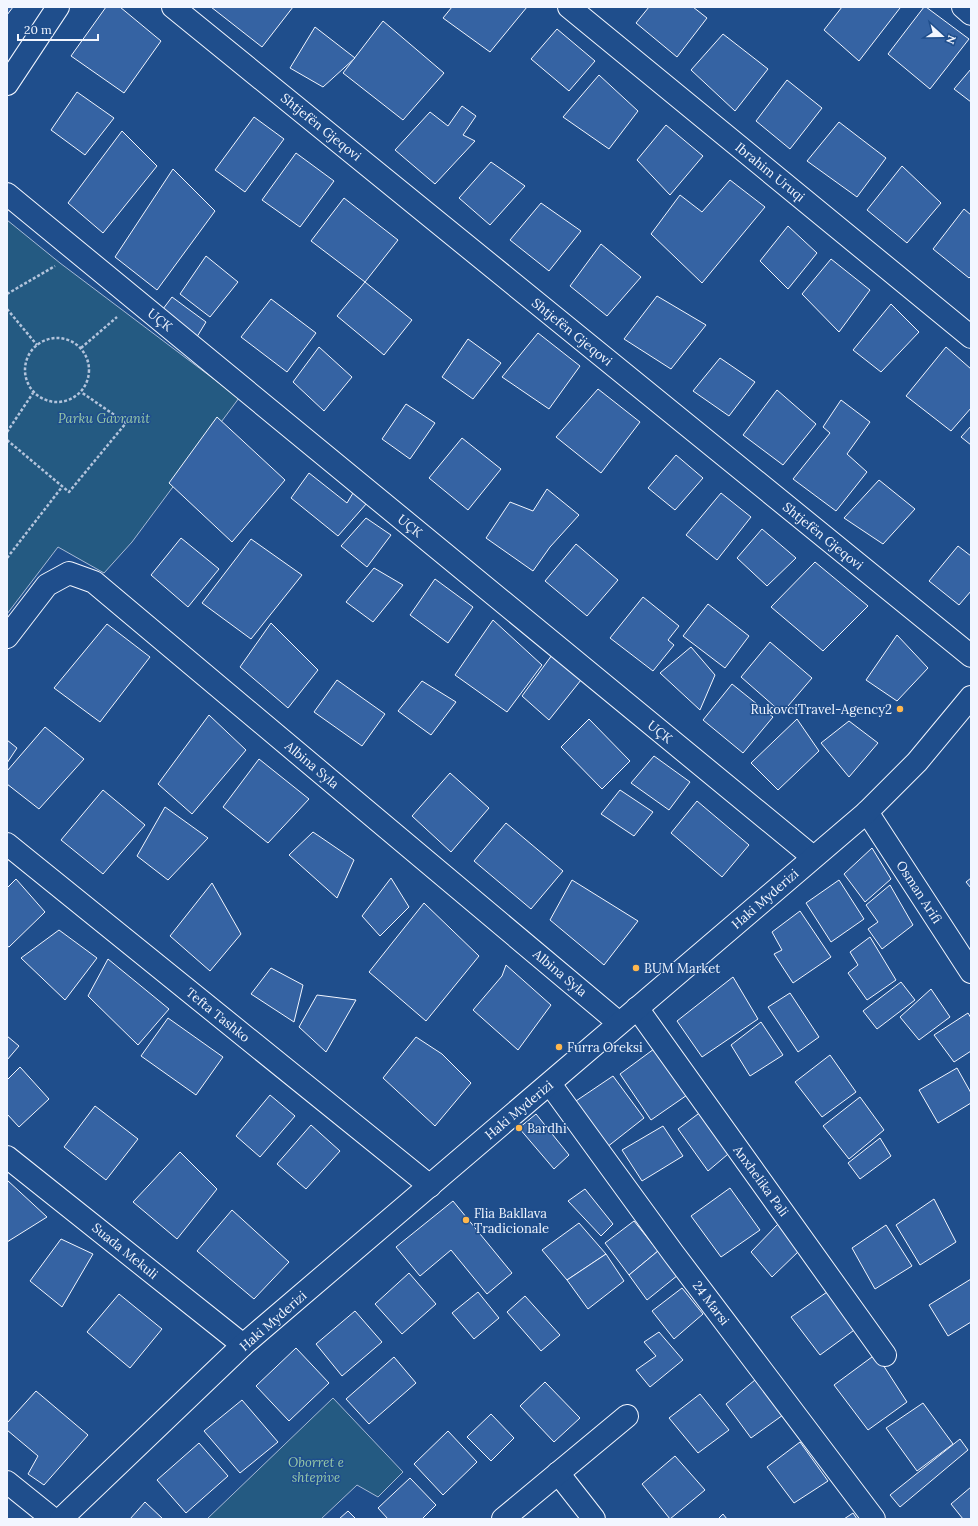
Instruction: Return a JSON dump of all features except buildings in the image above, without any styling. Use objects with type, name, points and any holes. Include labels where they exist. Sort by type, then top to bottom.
[{"type":"street","points":[[7,84],[58,7]]},
{"type":"street","name":"Shtjefën Gjeqovi","points":[[173,7],[971,656]]},
{"type":"street","name":"Ibrahim Uruqi","points":[[569,7],[971,337]]},
{"type":"street","points":[[963,7],[971,14]]},
{"type":"street","name":"UÇK","points":[[7,194],[813,857]]},
{"type":"street","name":"Albina Syla","points":[[7,637],[47,585],[69,573],[94,582],[619,1023]]},
{"type":"street","name":"Haki Myderizi","points":[[61,1519],[243,1346],[867,812],[917,762],[971,697]]},
{"type":"street","name":"Osman Arifi","points":[[867,812],[971,972]]},
{"type":"street","name":"Tefta Tashko","points":[[7,844],[430,1186]]},
{"type":"street","name":"Anxhelika Pali","points":[[637,1008],[885,1355]]},
{"type":"street","name":"24 Marsi","points":[[550,1084],[673,1253],[874,1519]]},
{"type":"street","name":"Suada Mekuli","points":[[7,1157],[243,1346]]},
{"type":"street","points":[[503,1519],[627,1416]]},
{"type":"street","points":[[558,1473],[594,1519]]},
{"type":"street","points":[[7,1482],[53,1519]]},
{"type":"path","points":[[7,294],[60,262]]},
{"type":"path","points":[[7,309],[37,345]]},
{"type":"path","points":[[80,348],[119,316]]},
{"type":"path","points":[[64,338],[80,348],[89,365],[88,379],[82,392],[73,399],[63,403],[47,401],[33,393],[27,384],[24,373],[27,357],[37,345],[45,340],[64,338]]},
{"type":"path","points":[[7,440],[62,487],[70,492],[126,423],[82,392]]},
{"type":"path","points":[[7,432],[33,393]]},
{"type":"path","points":[[7,558],[62,487]]},
{"type":"green space","name":"Parku Gavranit","points":[[7,220],[60,263],[239,398],[132,542],[104,573],[58,547],[7,614]]},
{"type":"green space","name":"Oborret e shtepive","points":[[333,1398],[403,1472],[378,1497],[357,1485],[321,1519],[207,1519]]},
{"type":"place","name":"RukovciTravel-Agency2","points":[[900,709]]},
{"type":"place","name":"BUM Market","points":[[636,968]]},
{"type":"place","name":"Furra Oreksi","points":[[559,1047]]},
{"type":"place","name":"Bardhi","points":[[519,1128]]},
{"type":"place","name":"Flia Bakllava Tradicionale","points":[[466,1220]]}]
